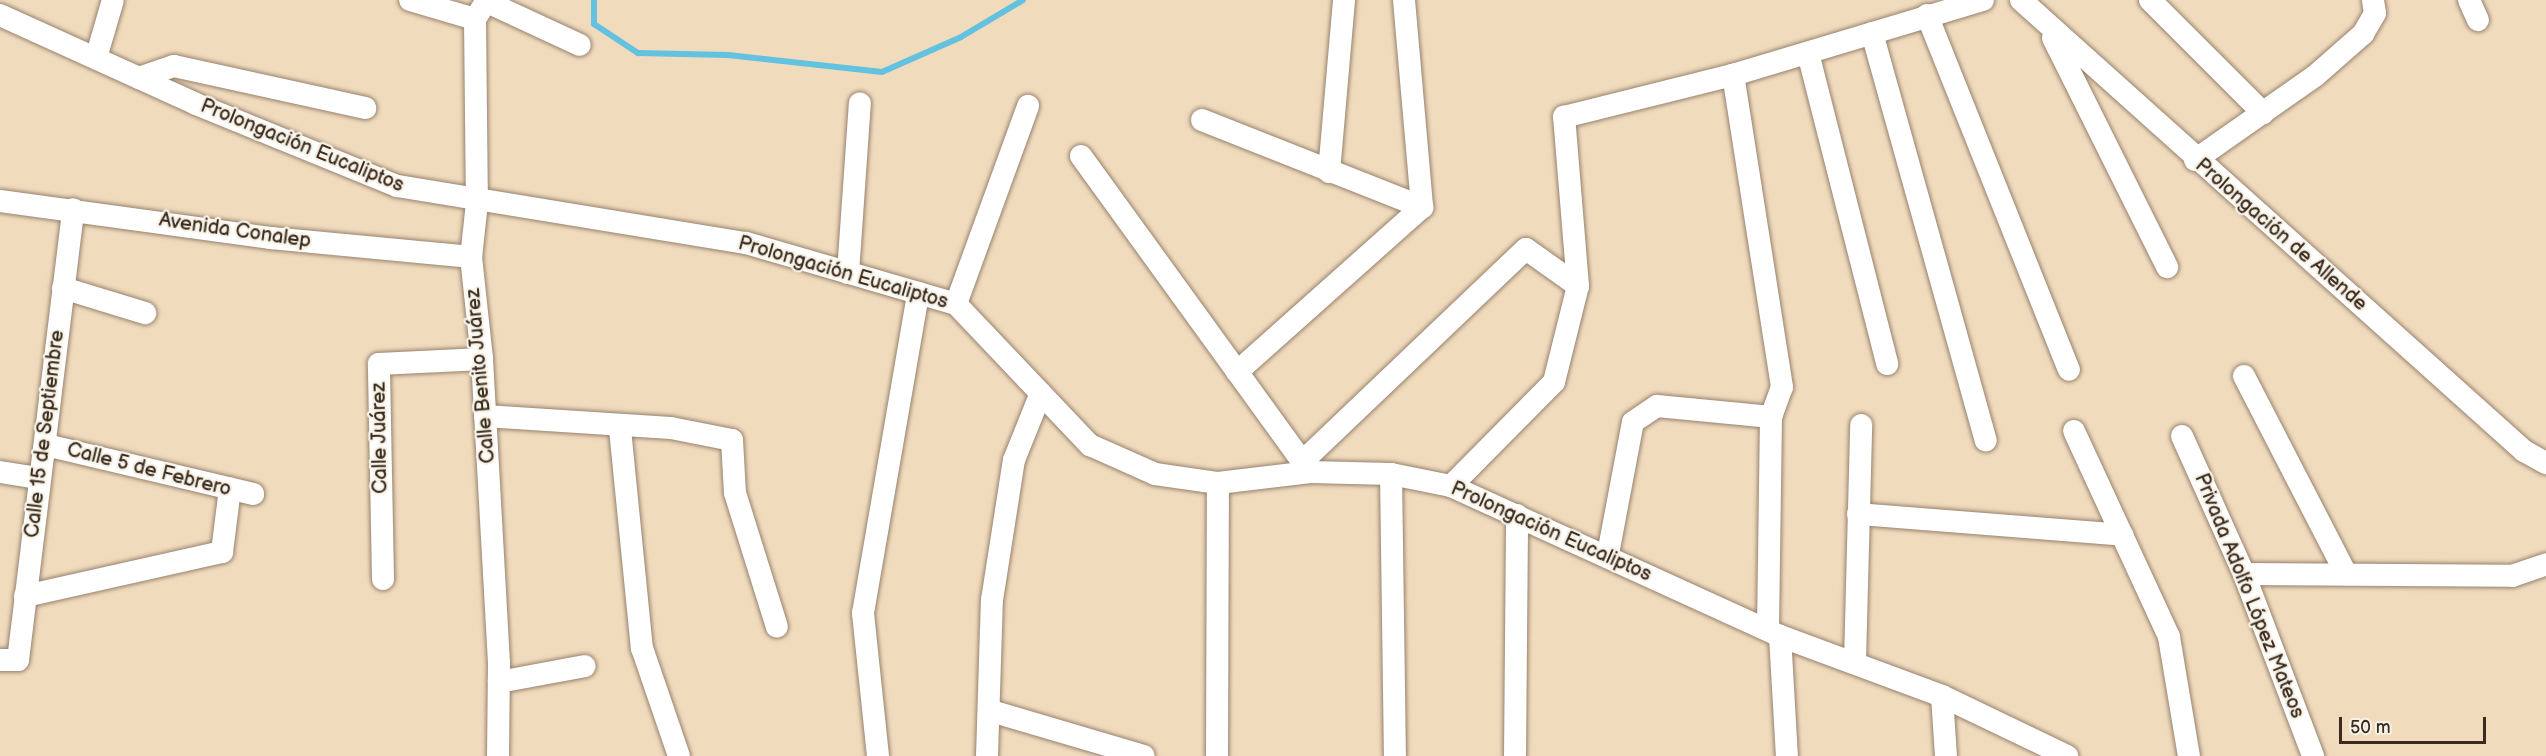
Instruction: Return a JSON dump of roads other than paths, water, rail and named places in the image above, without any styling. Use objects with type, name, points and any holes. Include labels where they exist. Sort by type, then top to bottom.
[{"type":"street","points":[[96,58],[113,0]]},
{"type":"street","points":[[410,0],[483,7],[580,45]]},
{"type":"street","points":[[1329,172],[1344,0]]},
{"type":"street","points":[[1404,0],[1422,207]]},
{"type":"street","points":[[1451,486],[1554,382],[1578,286],[1564,117],[1733,75],[1983,0]]},
{"type":"street","name":"Prolongación de Allende","points":[[2021,0],[2195,160],[2524,451],[2546,463]]},
{"type":"street","points":[[2150,0],[2263,113]]},
{"type":"street","points":[[2195,160],[2263,113],[2363,34],[2375,13],[2373,0]]},
{"type":"street","name":"Calle Benito Juárez","points":[[483,7],[477,202],[471,257],[482,359],[499,682],[498,756]]},
{"type":"street","name":"Prolongación Eucaliptos","points":[[0,15],[140,78],[397,186],[477,202],[746,243],[956,304],[1090,445],[1155,474],[1218,483],[1306,467],[1391,474],[1451,486],[1608,554],[1774,633],[1942,696],[2057,754]]},
{"type":"street","points":[[1927,15],[2069,370]]},
{"type":"street","points":[[2047,26],[2167,267]]},
{"type":"street","points":[[1872,33],[1986,440]]},
{"type":"street","points":[[1808,53],[1887,363]]},
{"type":"street","points":[[140,78],[174,66],[365,108]]},
{"type":"street","points":[[1733,75],[1782,387],[1771,417],[1774,633],[1787,756]]},
{"type":"street","points":[[848,273],[860,103]]},
{"type":"street","points":[[956,304],[1028,106]]},
{"type":"street","points":[[1202,120],[1422,207]]},
{"type":"street","points":[[1081,156],[1306,467],[1526,249],[1578,286]]},
{"type":"street","name":"Avenida Conalep","points":[[0,201],[73,209],[271,238],[471,257]]},
{"type":"street","points":[[1237,372],[1422,207]]},
{"type":"street","name":"Calle 15 de Septiembre","points":[[9,660],[25,596],[39,478],[46,445],[73,209]]},
{"type":"street","points":[[63,288],[145,313]]},
{"type":"street","points":[[878,756],[863,613],[918,293]]},
{"type":"street","name":"Calle Juárez","points":[[383,579],[379,364],[482,359]]},
{"type":"street","points":[[2244,376],[2346,574]]},
{"type":"street","points":[[987,756],[991,711],[992,600],[1014,460],[1041,393]]},
{"type":"street","points":[[1608,554],[1633,422],[1656,406],[1771,417]]},
{"type":"street","points":[[485,416],[620,429],[671,428],[725,437],[734,446],[735,493],[777,627]]},
{"type":"street","points":[[1855,662],[1861,425]]},
{"type":"street","points":[[620,429],[642,648],[679,756]]},
{"type":"street","points":[[2074,431],[2169,637],[2189,756]]},
{"type":"street","name":"Privada Adolfo López Mateos","points":[[2182,436],[2244,574],[2313,756]]},
{"type":"street","name":"Calle 5 de Febrero","points":[[46,445],[253,494]]},
{"type":"street","points":[[0,471],[39,478]]},
{"type":"street","points":[[1391,474],[1395,756]]},
{"type":"street","points":[[1217,756],[1218,483]]},
{"type":"street","points":[[25,596],[222,552],[230,489]]},
{"type":"street","points":[[1515,756],[1517,514]]},
{"type":"street","points":[[1858,514],[2122,535]]},
{"type":"street","points":[[2244,574],[2512,576],[2546,564]]},
{"type":"street","points":[[499,682],[585,666]]},
{"type":"street","points":[[1942,696],[1946,756]]},
{"type":"street","points":[[991,711],[1144,756]]},
{"type":"waterway","points":[[594,0],[594,24],[638,53],[728,55],[882,72],[961,37],[1023,0]]}]
